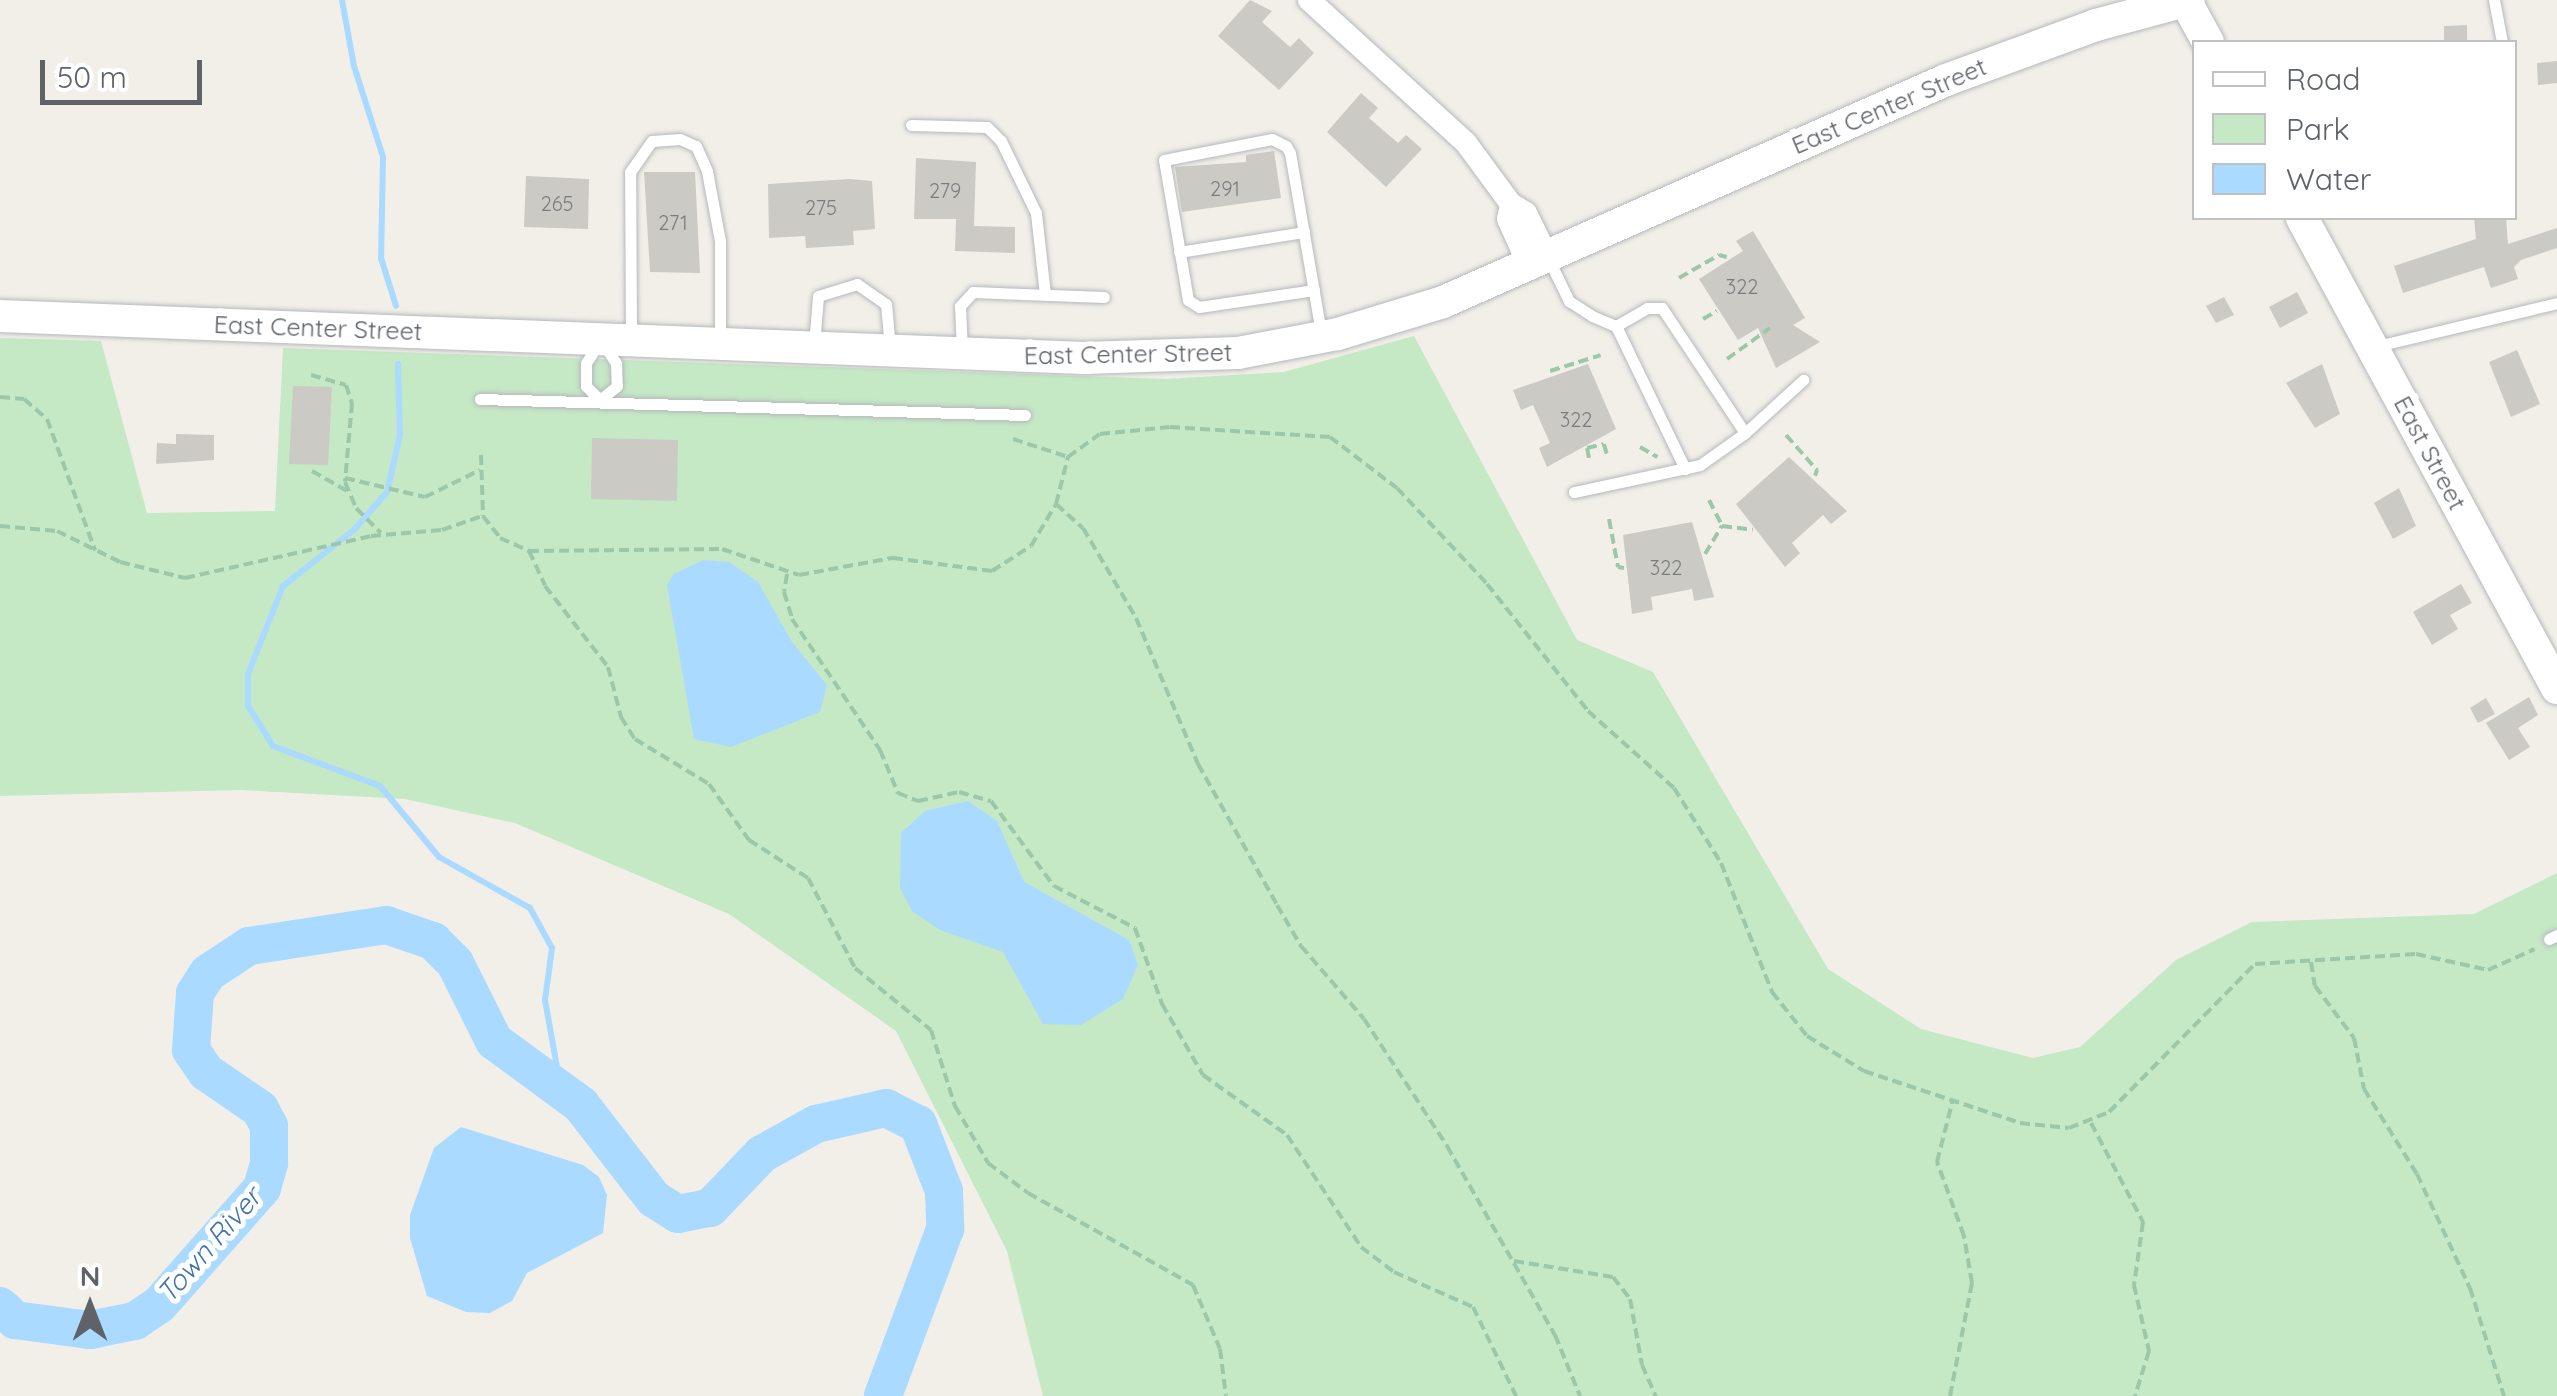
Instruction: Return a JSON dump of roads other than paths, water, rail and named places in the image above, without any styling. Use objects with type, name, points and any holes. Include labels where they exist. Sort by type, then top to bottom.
[{"type":"main road","points":[[2186,0],[2207,40]]},
{"type":"main road","name":"East Center Street","points":[[0,316],[890,352],[1202,356],[1322,337],[1539,264],[1946,80],[2186,0]]},
{"type":"main road","name":"East Street","points":[[2303,220],[2557,688]]},
{"type":"street","points":[[1310,0],[1466,144],[1511,204],[1508,220],[1539,264]]},
{"type":"lane","points":[[2494,0],[2502,40]]},
{"type":"lane","points":[[911,125],[987,127],[1002,141],[1036,212],[1045,295]]},
{"type":"lane","points":[[600,400],[617,386],[616,340],[630,172],[652,141],[680,139],[696,146],[707,171],[720,241],[720,344]]},
{"type":"lane","points":[[1314,290],[1199,307],[1188,300],[1164,160],[1254,142],[1286,146],[1304,232],[1314,290],[1322,337]]},
{"type":"lane","points":[[1179,252],[1304,232]]},
{"type":"lane","points":[[1539,264],[1576,308],[1616,326],[1686,469]]},
{"type":"lane","points":[[814,349],[818,296],[856,284],[886,304],[890,352]]},
{"type":"lane","points":[[962,354],[960,306],[973,292],[1104,297]]},
{"type":"lane","points":[[2372,347],[2557,303]]},
{"type":"lane","points":[[1616,326],[1647,308],[1662,308],[1745,433]]},
{"type":"lane","points":[[600,400],[586,386],[586,374],[616,340]]},
{"type":"lane","points":[[1574,492],[1686,469],[1745,433],[1802,380]]},
{"type":"lane","points":[[480,399],[1025,415]]},
{"type":"water","points":[[703,560],[729,562],[758,582],[792,642],[827,685],[820,712],[731,747],[694,739],[667,585],[674,574]]},
{"type":"water","points":[[968,801],[997,821],[1024,882],[1129,940],[1138,965],[1123,999],[1081,1025],[1043,1024],[1003,952],[940,930],[912,911],[900,888],[901,833],[925,811]]},
{"type":"water","points":[[461,1127],[583,1165],[599,1177],[607,1195],[603,1233],[527,1273],[512,1301],[490,1313],[466,1312],[427,1296],[410,1238],[410,1215],[434,1148]]},
{"type":"waterway","points":[[342,0],[354,66],[383,157],[381,258],[396,306]]},
{"type":"waterway","points":[[398,364],[400,435],[387,492],[355,529],[283,586],[248,674],[248,706],[273,746],[380,786],[439,857],[530,908],[552,948],[545,1000],[561,1090]]},
{"type":"waterway","name":"Town River","points":[[0,1306],[15,1320],[90,1330],[135,1321],[159,1305],[262,1188],[269,1163],[269,1126],[260,1109],[206,1072],[191,1050],[195,993],[208,973],[249,946],[386,925],[433,941],[455,963],[494,1041],[581,1105],[654,1199],[678,1214],[710,1208],[762,1154],[816,1124],[886,1108],[918,1124],[944,1191],[945,1229],[883,1396]]}]
